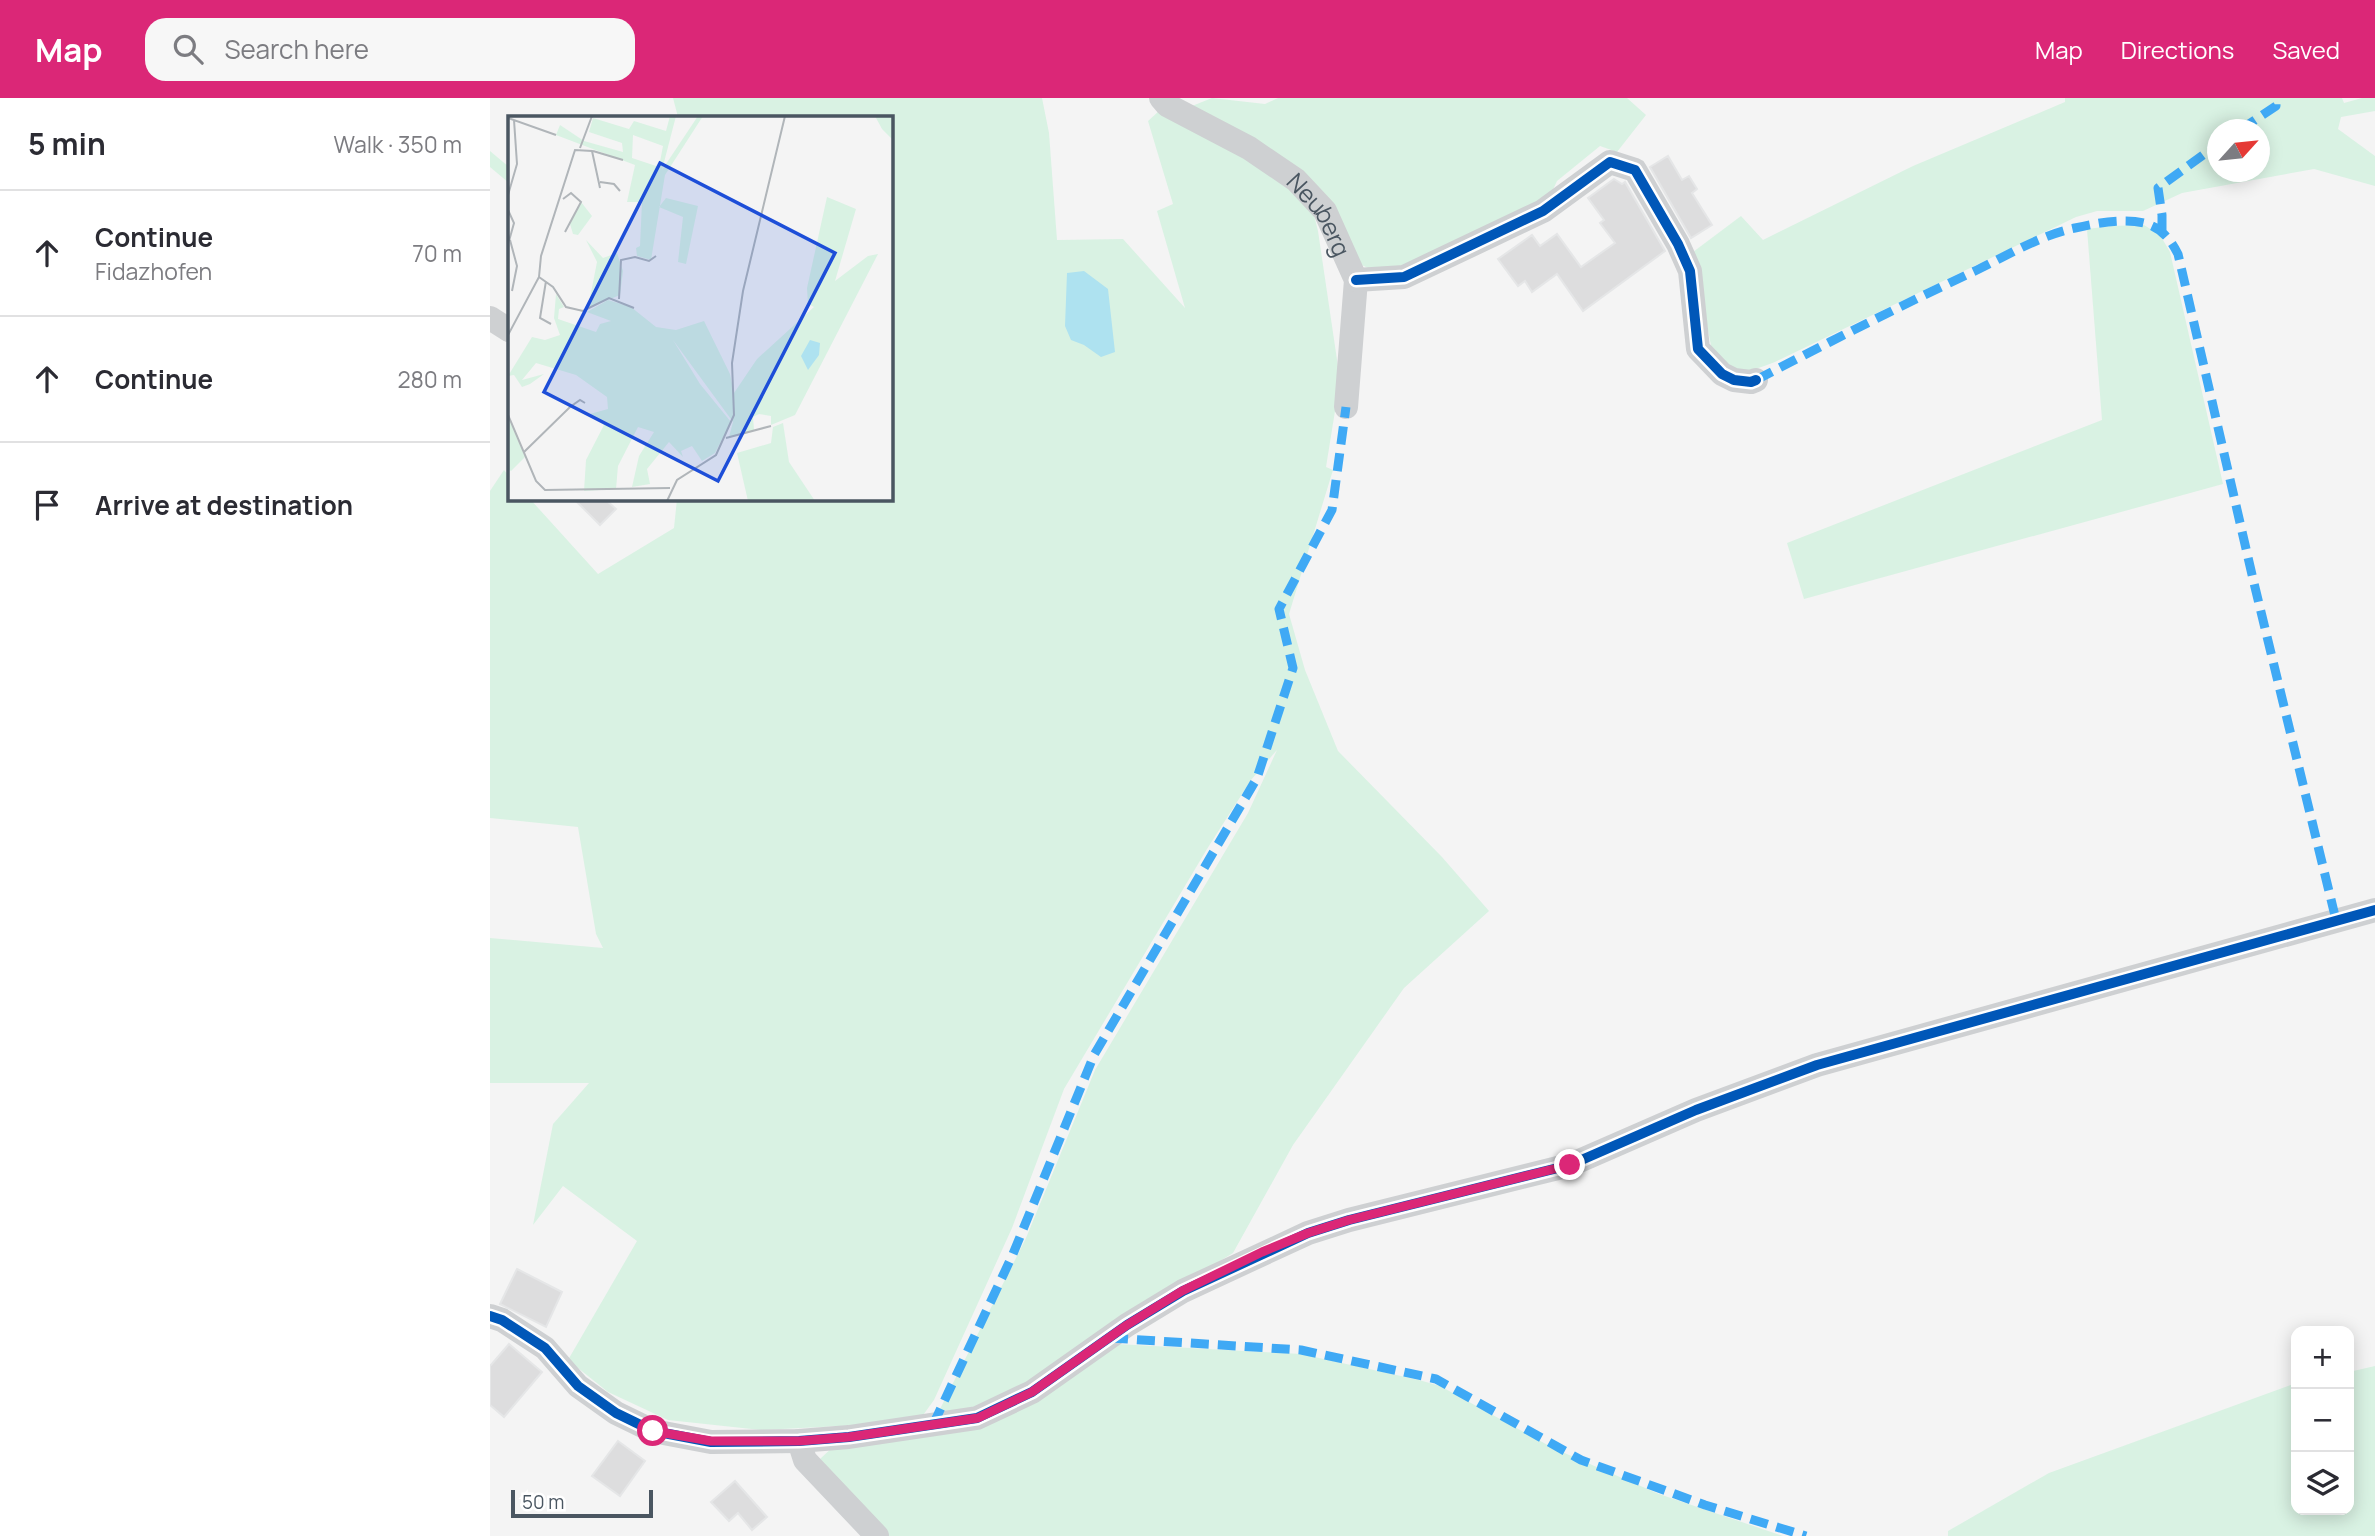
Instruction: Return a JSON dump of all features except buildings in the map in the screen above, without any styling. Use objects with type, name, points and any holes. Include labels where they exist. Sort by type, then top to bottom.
[{"type":"street","name":"Neuberg","points":[[1161,98],[1167,105],[1249,148],[1296,180],[1325,211],[1356,280],[1346,407]]},
{"type":"street","points":[[1356,280],[1404,277],[1543,211],[1610,162],[1635,170],[1678,244],[1690,271],[1698,349],[1722,374],[1734,380],[1756,380]]},
{"type":"street","points":[[490,318],[508,329]]},
{"type":"street","points":[[490,1316],[502,1320],[545,1348],[578,1386],[616,1413],[653,1431],[711,1441],[799,1441],[849,1437],[978,1418],[1032,1392],[1127,1325],[1182,1291],[1308,1233],[1349,1220],[1570,1165],[1696,1110],[1817,1065],[2375,910]]},
{"type":"street","points":[[799,1441],[804,1460],[877,1536]]},
{"type":"green space","points":[[673,98],[1042,98],[1049,133],[1057,240],[1123,239],[1185,308],[1157,211],[1173,204],[1148,121],[1159,111],[1257,161],[1313,211],[1340,380],[1326,467],[1333,470],[1289,614],[1305,670],[1338,751],[1442,857],[1489,911],[1404,988],[1293,1145],[1233,1253],[1102,1334],[1117,1344],[1301,1354],[1440,1386],[1553,1448],[1659,1494],[1783,1536],[888,1536],[820,1459],[834,1446],[959,1414],[939,1411],[1026,1238],[1095,1070],[1248,813],[1277,750],[1251,780],[1207,849],[1064,1089],[1012,1228],[934,1400],[918,1422],[761,1430],[668,1420],[608,1392],[568,1360],[637,1241],[563,1186],[533,1225],[553,1124],[589,1083],[490,1083],[490,938],[603,948],[596,934],[578,827],[490,818],[490,491],[504,470],[508,475],[508,500],[531,500],[598,574],[674,528],[677,500],[892,500],[892,116],[678,116]]},
{"type":"green space","points":[[1212,98],[1265,104],[1278,98],[1627,98],[1646,115],[1617,152],[1600,146],[1557,181],[1543,211],[1381,274],[1353,261],[1333,204],[1187,108]]},
{"type":"green space","points":[[2065,98],[2342,98],[2344,103],[2375,98],[2375,111],[2341,117],[2338,129],[2375,156],[2375,186],[2314,169],[2270,177],[2270,119],[2207,119],[2207,182],[2242,182],[2182,193],[2143,211],[2097,211],[2076,217],[1775,362],[1757,368],[1736,370],[1713,356],[1693,252],[1741,216],[1763,240],[1913,166],[2065,102]]},
{"type":"green space","points":[[490,151],[508,166],[508,182],[490,167]]},
{"type":"green space","points":[[2144,225],[2160,235],[2170,252],[2223,484],[1804,599],[1787,543],[2102,420],[2087,229]]},
{"type":"green space","points":[[2375,1366],[2375,1536],[1948,1536],[1948,1531],[2049,1473],[2291,1385],[2291,1515],[2354,1515],[2354,1371]]},
{"type":"water","points":[[1084,271],[1108,289],[1115,352],[1101,357],[1071,340],[1065,326],[1067,273]]},
{"type":"marked path","points":[[2256,119],[2276,106],[2276,98]]},
{"type":"marked path","points":[[2162,231],[2158,188],[2207,152]]},
{"type":"marked path","points":[[1756,380],[1893,310],[2050,235],[2092,224],[2127,221],[2150,225],[2165,235],[2178,254],[2336,920]]},
{"type":"marked path","points":[[933,1425],[1013,1254],[1094,1055],[1257,778],[1293,668],[1279,609],[1332,510],[1346,407]]},
{"type":"marked path","points":[[1110,1338],[1301,1350],[1436,1379],[1581,1460],[1705,1505],[1806,1536]]},
{"type":"cycle path","points":[[1356,280],[1404,277],[1543,211],[1610,162],[1635,170],[1678,244],[1690,271],[1698,349],[1722,374],[1734,380],[1756,380]]},
{"type":"cycle path","points":[[490,1316],[502,1320],[545,1348],[578,1386],[616,1413],[653,1431],[711,1442],[799,1441],[849,1437],[977,1418],[1032,1392],[1127,1325],[1183,1291],[1308,1233],[1349,1220],[1570,1165],[1696,1110],[1817,1065],[2375,910]]},
{"type":"route","points":[[653,1431],[711,1441],[799,1441],[849,1437],[978,1418],[1032,1392],[1127,1325],[1182,1291],[1262,1252],[1349,1220],[1570,1165]]}]
